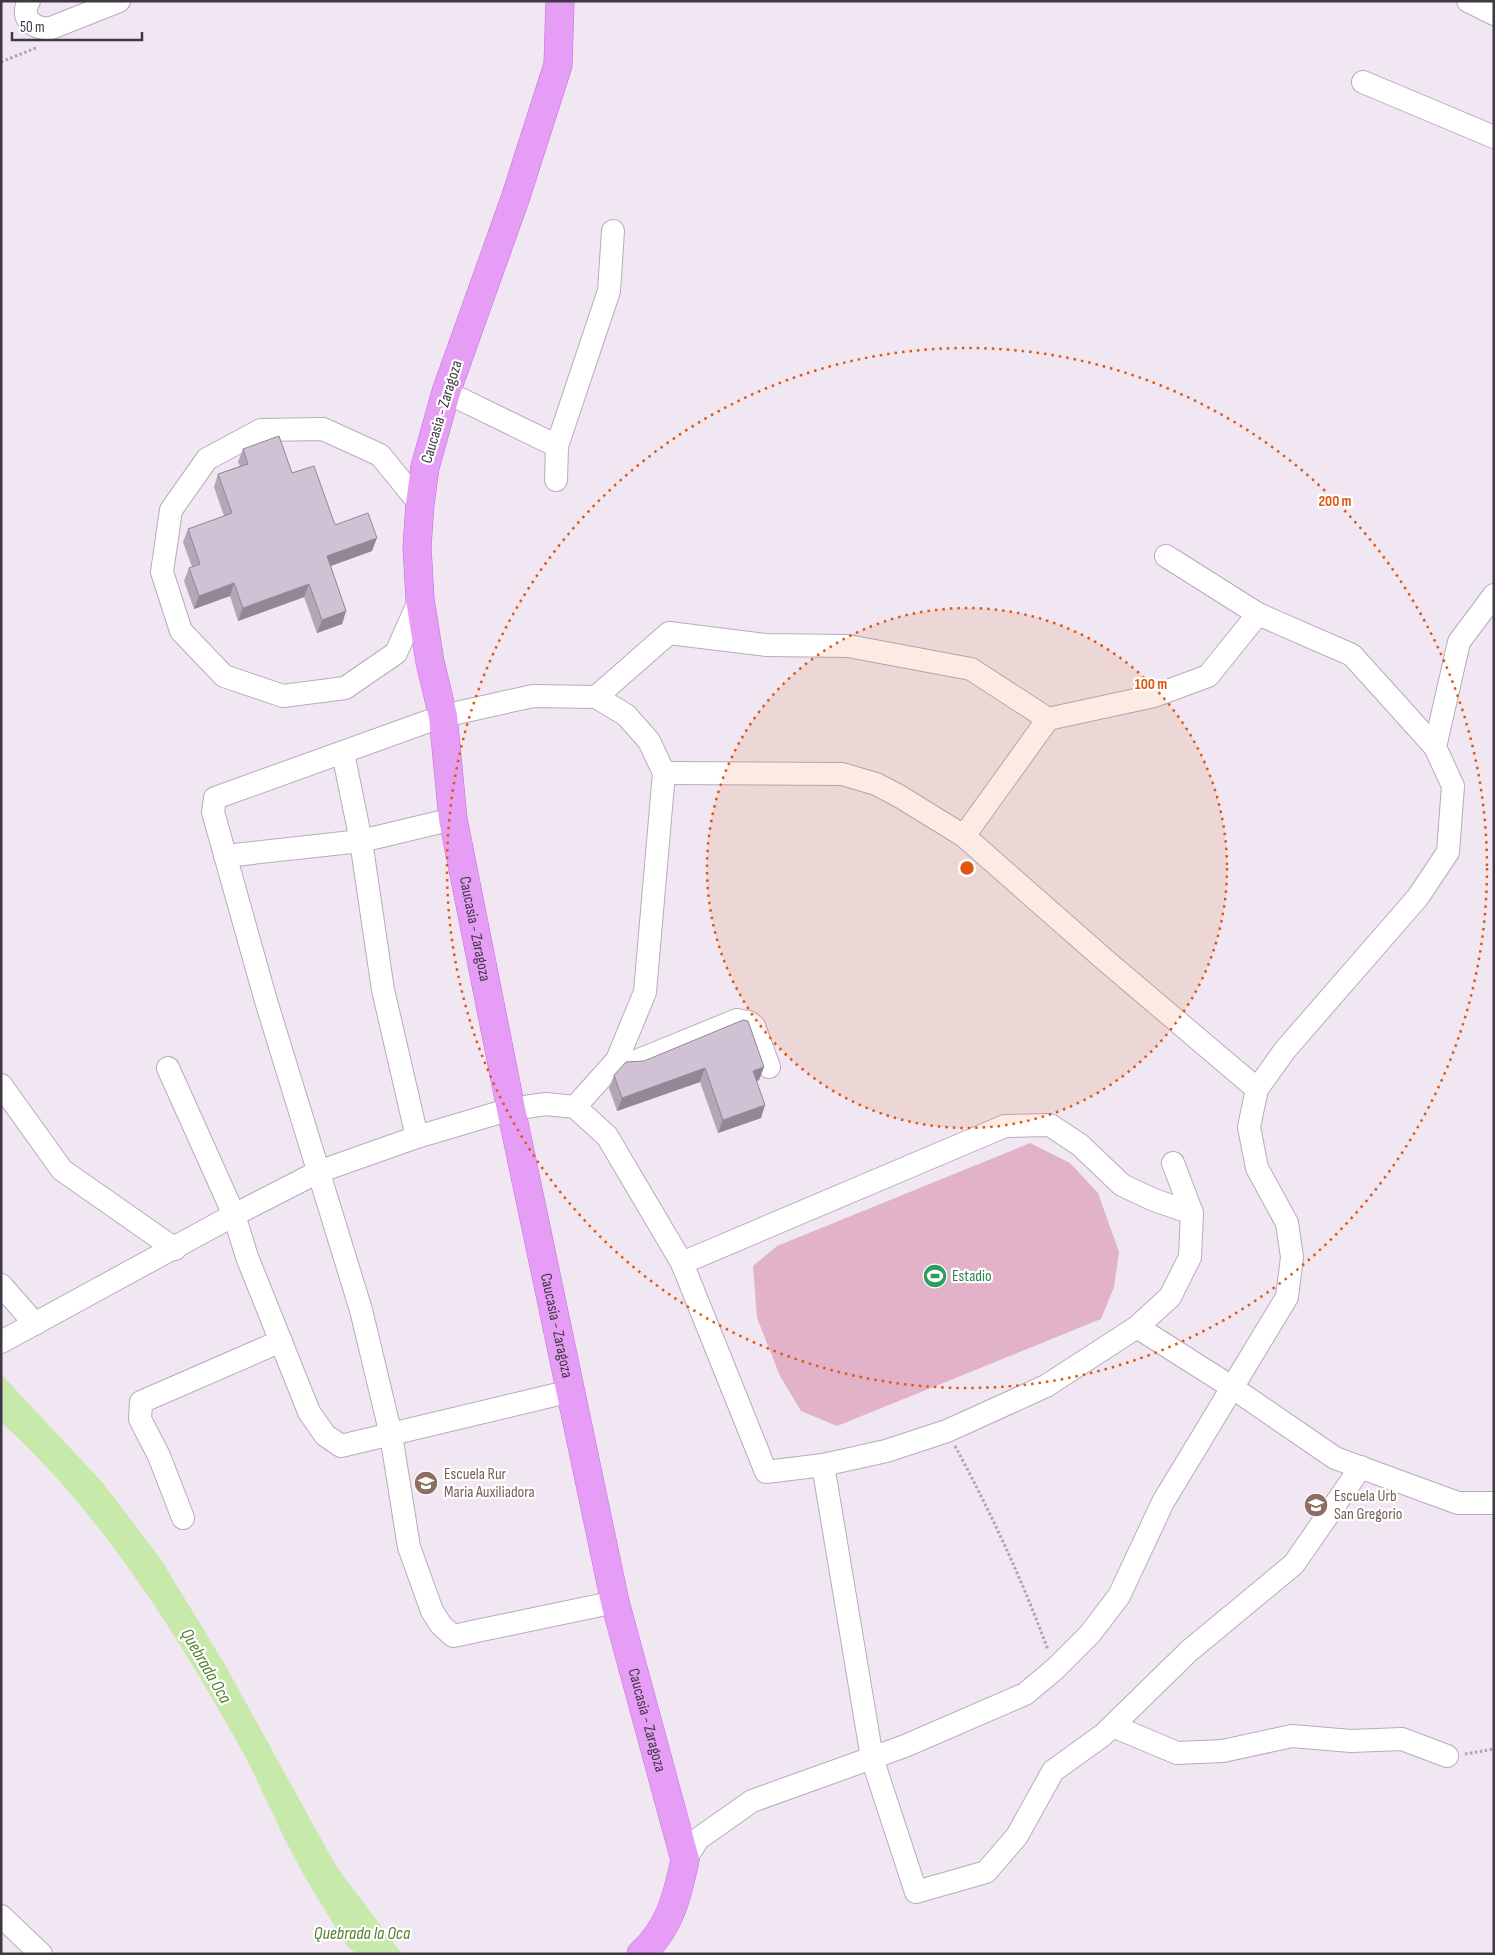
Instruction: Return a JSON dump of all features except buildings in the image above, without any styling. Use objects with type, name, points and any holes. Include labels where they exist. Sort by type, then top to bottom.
[{"type":"main road","name":"Caucasia - Zaragoza","points":[[560,1],[558,65],[515,198],[446,392],[425,467],[417,547],[420,599],[430,662],[444,716],[454,819],[511,1109],[615,1602],[685,1860]]},
{"type":"main road","points":[[641,1954],[656,1940],[676,1901],[685,1860]]},
{"type":"street","points":[[30,1],[26,11],[28,20],[32,26],[41,30],[51,28],[119,1]]},
{"type":"street","points":[[1468,1],[1494,14]]},
{"type":"street","points":[[1363,82],[1494,137]]},
{"type":"street","points":[[556,480],[557,446],[608,291],[613,230]]},
{"type":"street","points":[[446,392],[557,446]]},
{"type":"street","points":[[420,504],[380,455],[323,429],[261,430],[207,460],[196,474],[171,510],[162,572],[181,631],[224,676],[283,696],[345,688],[396,653],[420,599]]},
{"type":"street","points":[[685,1860],[698,1839],[752,1801],[905,1746],[1025,1694],[1056,1669],[1090,1634],[1120,1596],[1163,1502],[1287,1297],[1292,1257],[1287,1223],[1257,1168],[1249,1127],[1257,1089],[1285,1050],[1418,898],[1448,852],[1453,786],[1435,747],[1352,655],[1258,614],[1166,556]]},
{"type":"street","points":[[1435,747],[1459,642],[1494,595]]},
{"type":"street","points":[[964,836],[1048,719],[1154,696],[1208,676],[1258,614]]},
{"type":"street","points":[[596,697],[669,633],[766,645],[848,646],[971,669],[1048,719]]},
{"type":"street","points":[[575,1108],[617,1060],[645,992],[664,773],[649,741],[626,715],[596,697],[532,696],[444,716],[215,798],[213,812],[225,856],[318,1172],[361,1310],[391,1434],[409,1547],[432,1611],[441,1625],[453,1636],[615,1602]]},
{"type":"street","points":[[343,753],[361,841],[383,990],[417,1137]]},
{"type":"street","points":[[664,773],[842,774],[876,784],[964,836],[1112,967],[1257,1089]]},
{"type":"street","points":[[225,856],[361,841],[454,819]]},
{"type":"street","points":[[617,1060],[627,1063],[634,1062],[737,1020],[750,1022],[754,1026],[769,1067]]},
{"type":"street","points":[[168,1068],[234,1215],[247,1257],[309,1412],[325,1435],[340,1446],[571,1391]]},
{"type":"street","points":[[2,1087],[62,1170],[175,1249]]},
{"type":"street","points":[[1,1342],[175,1249],[234,1215],[318,1172],[417,1137],[511,1109],[546,1104],[575,1108],[607,1136],[682,1263],[766,1472],[823,1465],[886,1451],[947,1431],[1046,1386],[1137,1327],[1170,1297],[1190,1257],[1192,1213],[1173,1164]]},
{"type":"street","points":[[682,1263],[1005,1126],[1050,1125],[1080,1144],[1122,1185],[1154,1200],[1192,1213]]},
{"type":"street","points":[[1,1285],[35,1324]]},
{"type":"street","points":[[1137,1327],[1233,1388],[1335,1458],[1458,1503],[1494,1503]]},
{"type":"street","points":[[183,1518],[159,1456],[140,1419],[141,1402],[280,1341]]},
{"type":"street","points":[[823,1465],[872,1758],[916,1892],[986,1872],[1018,1836],[1053,1771],[1113,1726],[1189,1651],[1294,1564],[1361,1467]]},
{"type":"street","points":[[1113,1726],[1177,1753],[1223,1751],[1292,1736],[1351,1741],[1402,1739],[1447,1756]]},
{"type":"street","points":[[1,1916],[41,1954]]},
{"type":"path","points":[[1,62],[40,47],[51,28]]},
{"type":"path","points":[[947,1431],[989,1508],[1025,1587],[1056,1669]]},
{"type":"path","points":[[1447,1756],[1494,1749]]},
{"type":"shaded area","name":"Estadio","points":[[1030,1143],[1070,1163],[1098,1193],[1119,1252],[1114,1287],[1101,1319],[837,1426],[801,1411],[780,1376],[757,1318],[753,1266],[777,1246]]},
{"type":"water","name":"Quebrada la Oca","points":[[1,1374],[102,1482],[160,1558],[224,1663],[336,1866],[402,1954],[357,1954],[347,1946],[299,1867],[251,1768],[212,1697],[159,1612],[131,1571],[70,1493],[1,1422]]},
{"type":"place","name":"Estadio","points":[[935,1276]]},
{"type":"place","name":"Escuela Rur Maria Auxiliadora","points":[[426,1483]]},
{"type":"place","name":"Escuela Urb San Gregorio","points":[[1316,1505]]},
{"type":"water label","name":"Quebrada Oca","points":[[206,1666]]}]
